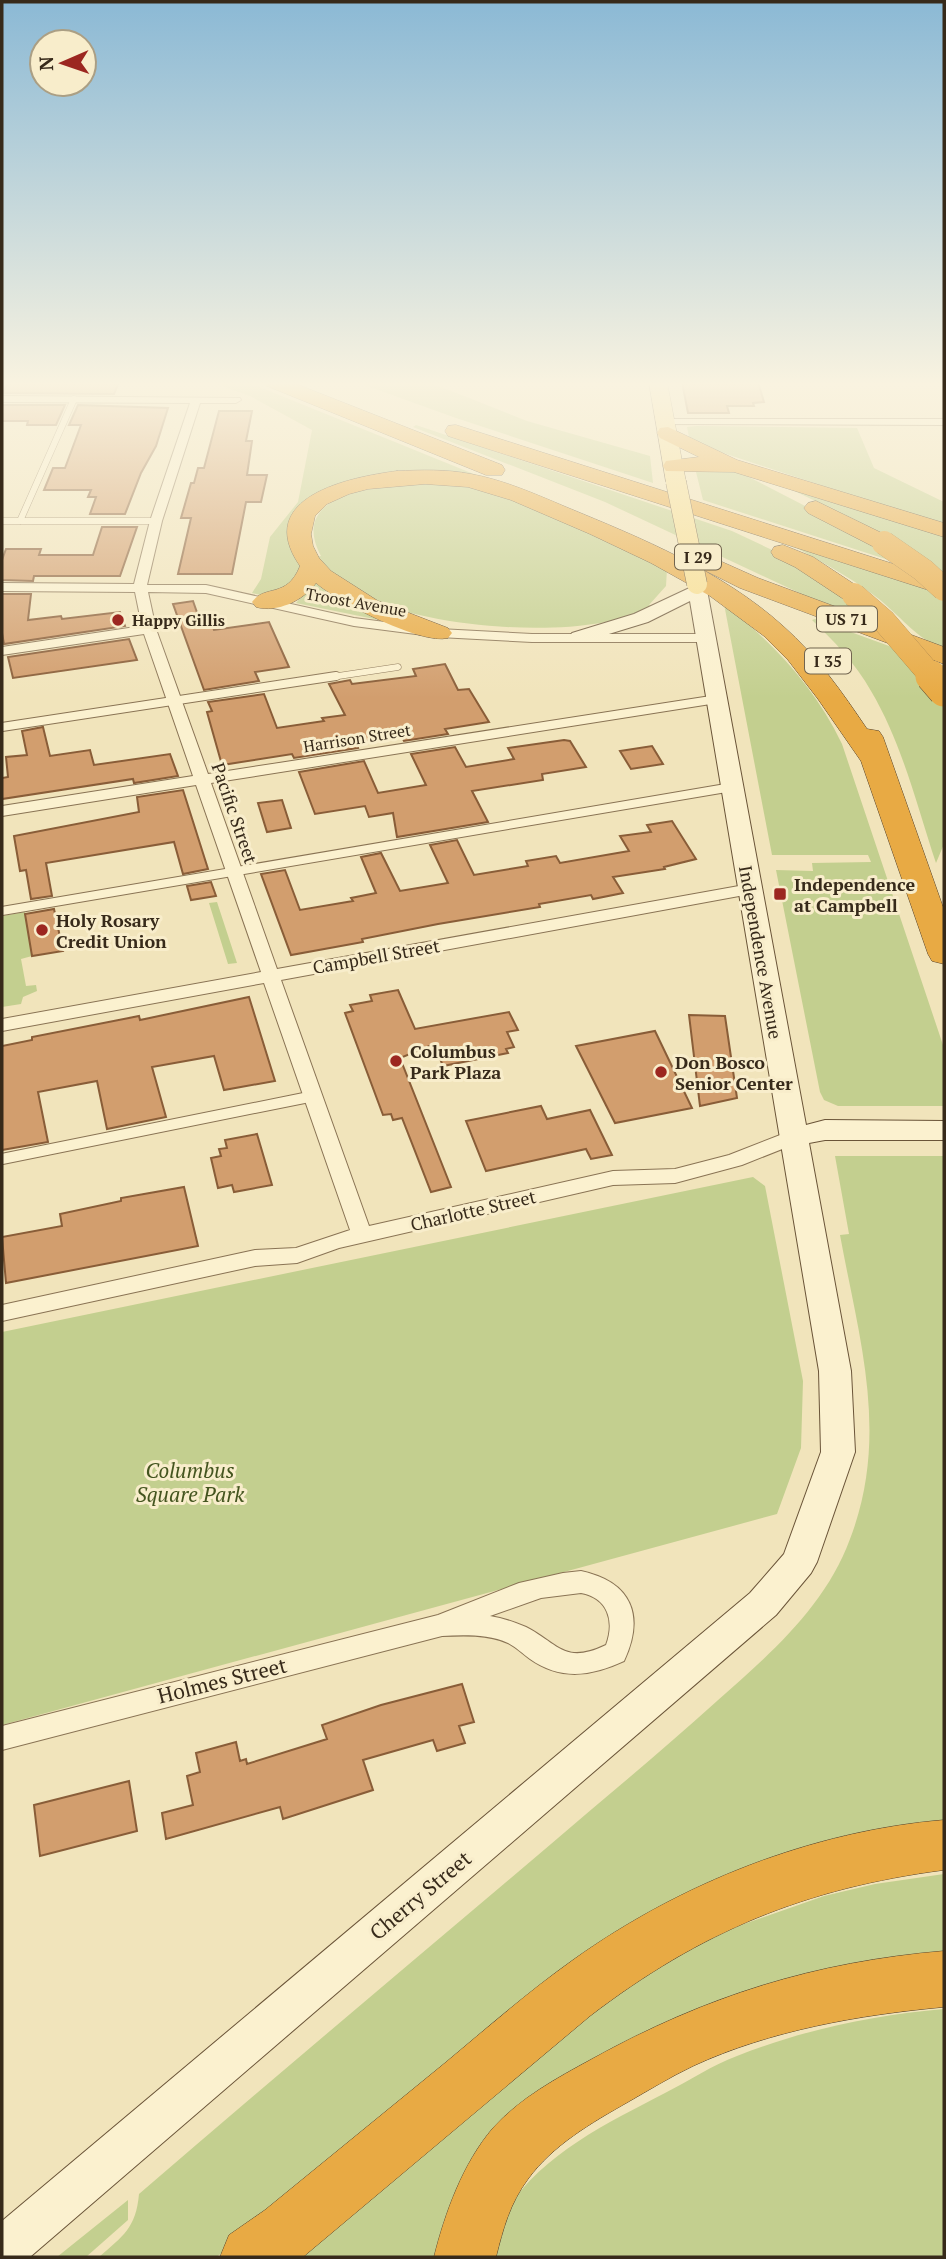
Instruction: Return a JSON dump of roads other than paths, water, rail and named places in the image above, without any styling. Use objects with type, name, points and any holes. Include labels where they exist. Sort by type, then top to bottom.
[{"type":"highway","points":[[346,487],[316,502],[305,512],[299,523],[303,553],[312,565],[340,590],[439,633]]},
{"type":"highway","points":[[496,487],[633,544],[677,566],[733,601],[796,653],[831,696],[875,761]]},
{"type":"highway","name":"I 29","points":[[536,487],[647,532],[749,583]]},
{"type":"highway","points":[[633,487],[944,589]]},
{"type":"highway","points":[[777,487],[884,543],[923,570],[944,589]]},
{"type":"highway","points":[[806,487],[944,530]]},
{"type":"highway","points":[[721,516],[756,538],[804,562],[854,595],[884,621],[944,691]]},
{"type":"highway","points":[[265,602],[294,593],[303,586],[312,565]]},
{"type":"highway","name":"US 71","points":[[749,583],[944,656]]},
{"type":"highway","name":"I 35","points":[[749,583],[791,622],[840,674],[866,723],[875,761],[944,954]]},
{"type":"highway","points":[[251,2257],[287,2232],[573,1994],[636,1950],[696,1917],[801,1873],[850,1859],[944,1845]]},
{"type":"highway","points":[[465,2257],[474,2220],[491,2182],[516,2147],[551,2117],[600,2086],[678,2043],[762,2013],[834,1992],[893,1982],[944,1979]]},
{"type":"main road","name":"Independence Avenue","points":[[678,487],[835,1371],[838,1452],[816,1521]]},
{"type":"main road","points":[[579,638],[641,618],[697,587]]},
{"type":"main road","name":"Charlotte Street","points":[[793,1137],[825,1130],[944,1130]]},
{"type":"main road","name":"Cherry Street","points":[[2,2251],[762,1604],[799,1562],[816,1521]]},
{"type":"street","name":"Pacific Street","points":[[167,487],[140,587],[149,629],[362,1236]]},
{"type":"street","name":"Troost Avenue","points":[[2,587],[206,589],[355,622],[439,633],[579,638],[706,638]]},
{"type":"street","points":[[2,651],[149,629]]},
{"type":"street","name":"Harrison Street","points":[[2,811],[717,698]]},
{"type":"street","name":"Campbell Street","points":[[2,1025],[750,889]]},
{"type":"street","name":"Charlotte Street","points":[[2,1313],[255,1258],[297,1255],[362,1236],[613,1178],[675,1176],[735,1160],[793,1137]]},
{"type":"street","name":"Holmes Street","points":[[2,1738],[442,1625],[468,1623],[492,1626],[526,1640],[561,1663],[596,1663],[615,1653],[624,1624],[619,1607],[610,1593],[595,1584],[573,1583],[483,1606],[442,1625]]},
{"type":"lane","points":[[20,521],[35,487]]},
{"type":"lane","points":[[2,521],[156,521]]},
{"type":"lane","points":[[2,727],[398,667]]},
{"type":"lane","points":[[2,911],[732,787]]},
{"type":"lane","points":[[2,1158],[314,1096]]},
{"type":"place","name":"Happy Gillis","points":[[118,620]]},
{"type":"place","name":"Independence at Campbell","points":[[780,894]]},
{"type":"place","name":"Holy Rosary Credit Union","points":[[42,930]]},
{"type":"place","name":"Columbus Park Plaza","points":[[396,1061]]},
{"type":"place","name":"Don Bosco Senior Center","points":[[661,1072]]},
{"type":"park label","name":"Columbus Square Park","points":[[190,1482]]}]
